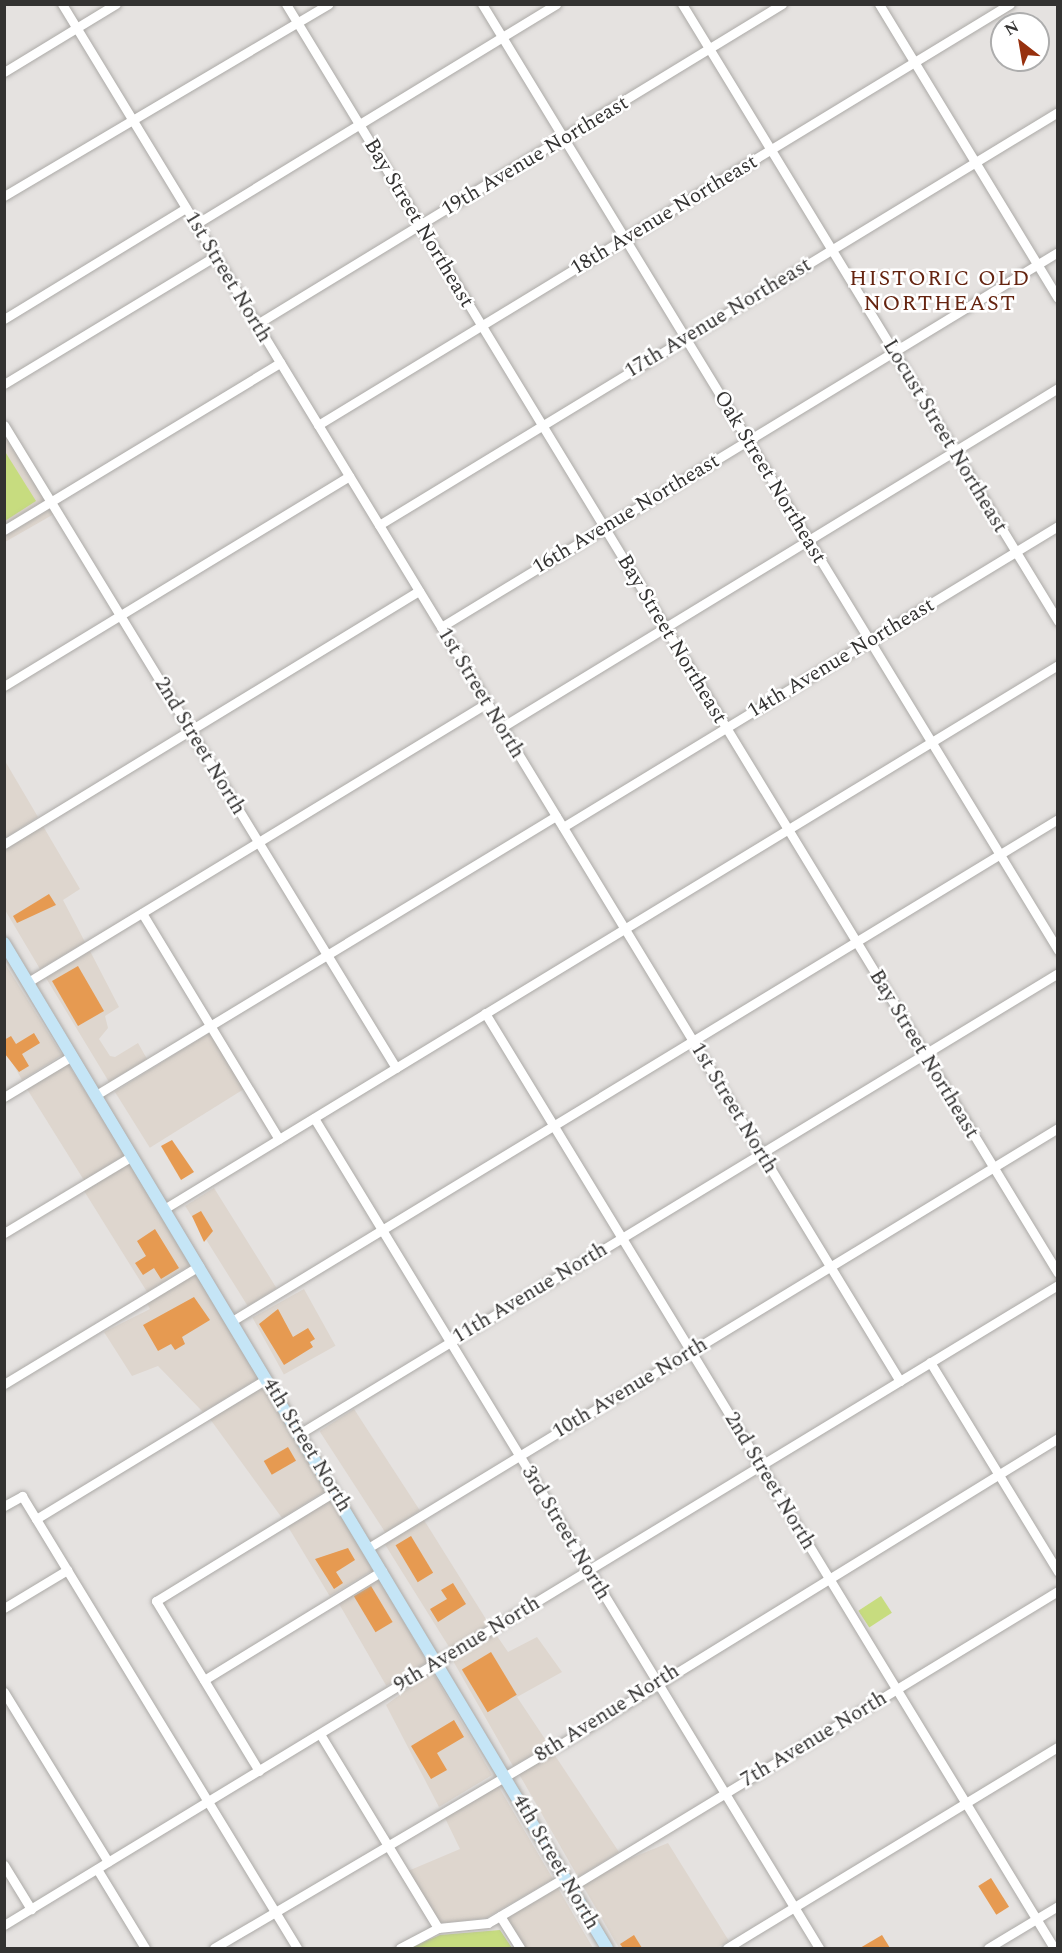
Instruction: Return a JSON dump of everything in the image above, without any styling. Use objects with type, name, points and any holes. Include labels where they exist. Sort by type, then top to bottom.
[{"type":"main road","name":"4th Street North","points":[[6,949],[199,1266],[607,1948]]},
{"type":"street","name":"1st Street North","points":[[62,4],[900,1381]]},
{"type":"street","points":[[4,72],[116,4]]},
{"type":"street","name":"Bay Street Northeast","points":[[286,4],[1058,1273]]},
{"type":"street","points":[[4,196],[116,128],[134,123],[329,4]]},
{"type":"street","name":"Oak Street Northeast","points":[[482,4],[1058,950]]},
{"type":"street","points":[[196,224],[556,4]]},
{"type":"street","name":"Locust Street Northeast","points":[[682,4],[1058,621]]},
{"type":"street","name":"19th Avenue Northeast","points":[[257,324],[564,139],[782,4]]},
{"type":"street","points":[[879,4],[1058,298]]},
{"type":"street","name":"18th Avenue Northeast","points":[[318,425],[1010,4]]},
{"type":"street","name":"17th Avenue Northeast","points":[[379,525],[1058,112]]},
{"type":"street","points":[[4,319],[186,208]]},
{"type":"street","name":"16th Avenue Northeast","points":[[441,627],[1058,252]]},
{"type":"street","points":[[4,384],[215,256]]},
{"type":"street","points":[[4,530],[280,363]]},
{"type":"street","points":[[502,726],[1058,388]]},
{"type":"street","name":"2nd Street North","points":[[4,425],[396,1068]]},
{"type":"street","points":[[4,686],[349,476]]},
{"type":"street","name":"14th Avenue Northeast","points":[[563,827],[1058,526]]},
{"type":"street","points":[[4,844],[419,591]]},
{"type":"street","points":[[164,1209],[1058,665]]},
{"type":"street","points":[[28,982],[487,703]]},
{"type":"street","points":[[96,1095],[556,816]]},
{"type":"street","points":[[232,1321],[1058,819]]},
{"type":"street","points":[[142,913],[279,1139]]},
{"type":"street","name":"11th Avenue North","points":[[299,1434],[1058,973]]},
{"type":"street","name":"2nd Street North","points":[[485,1013],[1054,1948]]},
{"type":"street","points":[[4,1097],[72,1056]]},
{"type":"street","name":"3rd Street North","points":[[314,1118],[819,1948]]},
{"type":"street","name":"10th Avenue North","points":[[368,1548],[1058,1128]]},
{"type":"street","points":[[4,1233],[132,1156]]},
{"type":"street","points":[[4,1384],[199,1266]]},
{"type":"street","name":"9th Avenue North","points":[[4,1925],[1058,1285]]},
{"type":"street","points":[[930,1362],[1058,1572]]},
{"type":"street","points":[[36,1519],[266,1379]]},
{"type":"street","name":"8th Avenue North","points":[[214,1948],[658,1684],[828,1577],[1058,1438]]},
{"type":"street","points":[[259,1771],[156,1601],[334,1492]]},
{"type":"street","points":[[4,1506],[22,1496],[297,1948]]},
{"type":"street","points":[[4,1608],[67,1570]]},
{"type":"street","points":[[204,1680],[382,1571]]},
{"type":"street","name":"7th Avenue North","points":[[400,1948],[438,1928],[474,1926],[500,1916],[568,1883],[725,1794],[1058,1591]]},
{"type":"street","points":[[4,1692],[108,1862]]},
{"type":"street","points":[[320,1734],[438,1928]]},
{"type":"street","points":[[727,1948],[1058,1747]]},
{"type":"street","points":[[4,1865],[31,1909]]},
{"type":"street","points":[[97,1869],[146,1948]]},
{"type":"street","points":[[988,1948],[1058,1906]]},
{"type":"street","points":[[500,1916],[520,1948]]},
{"type":"shaded area","points":[[4,433],[45,500],[5,524],[5,480]]},
{"type":"shaded area","points":[[50,509],[54,514],[5,542],[5,536]]},
{"type":"shaded area","points":[[5,761],[38,817],[4,838]]},
{"type":"shaded area","points":[[43,826],[80,889],[63,900],[85,942],[40,969],[5,910],[5,850]]},
{"type":"shaded area","points":[[90,951],[119,1007],[105,1016],[108,1028],[99,1039],[110,1056],[115,1057],[138,1043],[147,1059],[109,1082],[46,978]]},
{"type":"shaded area","points":[[4,962],[62,1055],[22,1080],[5,1050]]},
{"type":"shaded area","points":[[209,1033],[244,1089],[150,1148],[115,1092]]},
{"type":"shaded area","points":[[68,1064],[125,1155],[84,1180],[27,1089]]},
{"type":"shaded area","points":[[129,1163],[192,1264],[147,1292],[84,1191]]},
{"type":"shaded area","points":[[214,1188],[277,1288],[248,1306],[185,1206]]},
{"type":"shaded area","points":[[197,1273],[260,1377],[203,1412],[158,1366],[132,1376],[104,1332],[150,1309],[147,1303]]},
{"type":"shaded area","points":[[304,1289],[336,1346],[284,1374],[252,1318]]},
{"type":"shaded area","points":[[265,1386],[327,1490],[282,1518],[210,1419]]},
{"type":"shaded area","points":[[354,1409],[420,1510],[386,1533],[320,1431]]},
{"type":"shaded area","points":[[332,1499],[374,1569],[330,1596],[287,1526]]},
{"type":"shaded area","points":[[424,1520],[489,1624],[450,1649],[385,1544]]},
{"type":"shaded area","points":[[379,1579],[427,1662],[386,1686],[338,1602]]},
{"type":"shaded area","points":[[495,1633],[508,1652],[537,1637],[562,1672],[517,1697],[549,1745],[513,1766],[452,1659]]},
{"type":"shaded area","points":[[432,1671],[492,1775],[439,1807],[386,1705]]},
{"type":"shaded area","points":[[554,1754],[619,1852],[578,1877],[519,1774]]},
{"type":"shaded area","points":[[497,1784],[553,1879],[486,1918],[440,1923],[408,1871],[460,1849],[444,1816]]},
{"type":"shaded area","points":[[668,1843],[729,1941],[717,1948],[619,1948],[583,1886],[624,1861]]},
{"type":"shaded area","points":[[558,1888],[593,1948],[526,1948],[507,1918]]},
{"type":"green space","points":[[4,450],[36,501],[5,521],[4,521]]},
{"type":"green space","points":[[881,1596],[892,1613],[869,1627],[858,1611]]},
{"type":"green space","points":[[500,1930],[512,1948],[410,1948],[440,1935]]},
{"type":"building","points":[[49,894],[56,905],[17,923],[13,916]]},
{"type":"building","points":[[78,966],[104,1011],[78,1026],[52,981]]},
{"type":"building","points":[[34,1033],[40,1043],[22,1054],[29,1066],[19,1072],[5,1054],[4,1040],[11,1036],[16,1044]]},
{"type":"building","points":[[172,1140],[194,1172],[181,1180],[161,1146]]},
{"type":"building","points":[[201,1211],[213,1231],[204,1242],[192,1216]]},
{"type":"building","points":[[155,1229],[179,1268],[161,1279],[154,1268],[143,1275],[135,1263],[146,1256],[137,1241]]},
{"type":"building","points":[[194,1297],[210,1320],[182,1337],[185,1344],[175,1350],[171,1344],[158,1351],[143,1325]]},
{"type":"building","points":[[278,1309],[293,1337],[308,1328],[315,1339],[310,1342],[313,1347],[284,1365],[259,1324]]},
{"type":"building","points":[[288,1447],[296,1461],[272,1475],[264,1461]]},
{"type":"building","points":[[411,1536],[433,1573],[418,1582],[396,1545]]},
{"type":"building","points":[[348,1548],[355,1560],[336,1572],[343,1583],[334,1589],[315,1559]]},
{"type":"building","points":[[453,1583],[466,1604],[438,1622],[430,1609],[447,1599],[441,1590]]},
{"type":"building","points":[[371,1586],[393,1622],[375,1632],[354,1596]]},
{"type":"building","points":[[491,1652],[517,1695],[488,1712],[462,1670]]},
{"type":"building","points":[[454,1720],[464,1737],[437,1753],[447,1770],[431,1779],[411,1746]]},
{"type":"building","points":[[991,1878],[1009,1907],[996,1915],[978,1886]]},
{"type":"building","points":[[634,1935],[642,1948],[623,1948],[620,1944]]},
{"type":"building","points":[[882,1935],[890,1948],[860,1948]]},
{"type":"district","name":"HISTORIC OLD NORTHEAST","points":[[940,290]]}]
